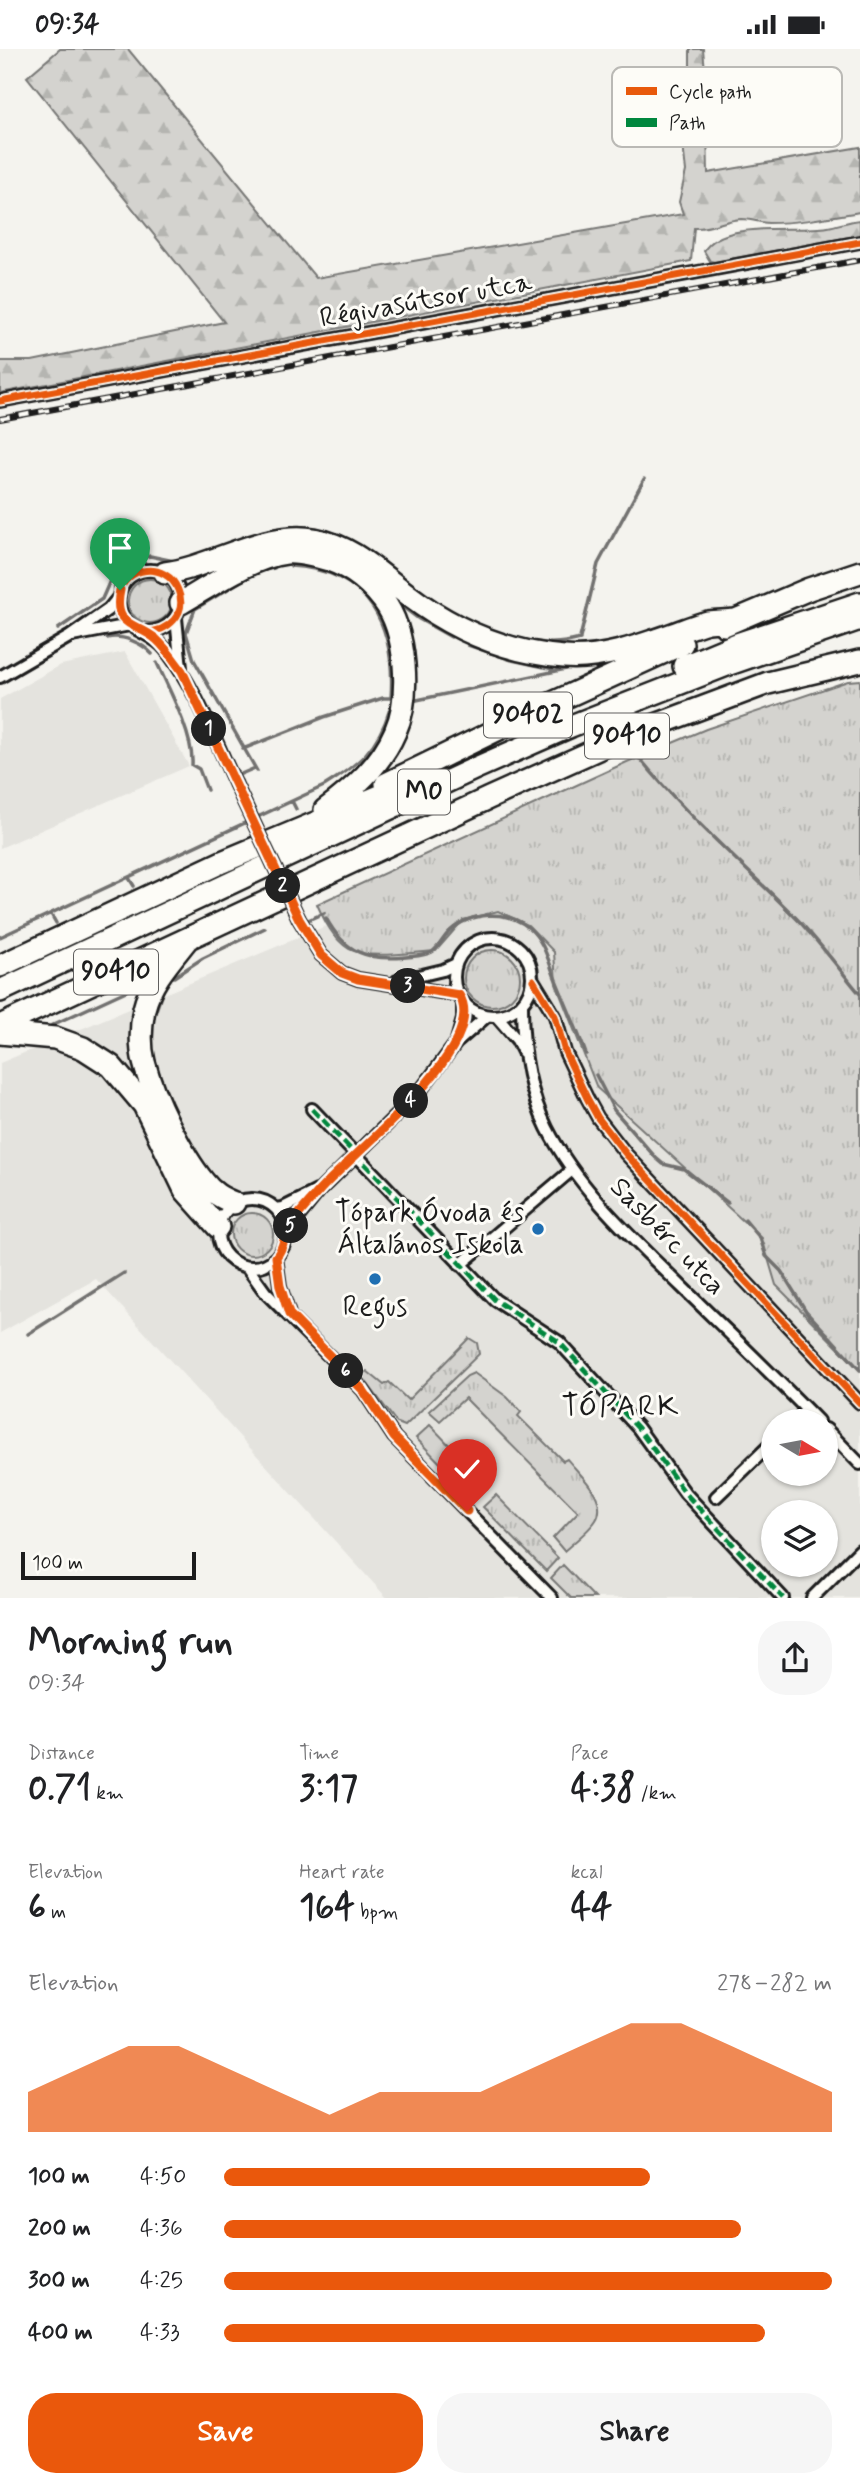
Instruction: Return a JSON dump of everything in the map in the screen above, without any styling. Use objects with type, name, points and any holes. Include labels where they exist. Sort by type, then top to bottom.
[{"type":"highway","points":[[165,573],[222,559],[258,544],[287,538],[313,538],[334,544],[361,557],[422,605],[472,636],[507,648],[566,657],[613,653],[707,623],[735,620]]},
{"type":"highway","points":[[178,611],[247,567],[287,553],[334,561],[359,575],[384,601],[395,623],[406,684],[396,732],[378,762],[348,793],[295,832]]},
{"type":"highway","name":"90402","points":[[326,819],[380,787],[546,706],[735,620],[809,589],[860,572]]},
{"type":"highway","name":"M0","points":[[0,966],[210,867],[585,705],[737,644],[860,603]]},
{"type":"highway","name":"M0","points":[[0,991],[571,726],[732,663],[860,619]]},
{"type":"highway","name":"90410","points":[[0,1026],[618,740],[768,683],[860,661]]},
{"type":"highway","points":[[188,938],[165,967],[145,1008],[142,1027],[144,1062],[164,1112],[204,1184],[218,1196],[234,1203]]},
{"type":"highway","points":[[0,1033],[55,1038],[83,1048],[111,1066],[144,1105],[185,1190],[218,1227]]},
{"type":"street","name":"Régivasútsor utca","points":[[0,401],[860,242]]},
{"type":"street","points":[[182,671],[179,591],[174,581],[165,573],[148,569],[131,575],[120,590],[118,599],[121,613],[130,625],[145,632],[163,646],[182,671],[299,919],[321,955],[342,973],[358,979],[391,983],[461,999]]},
{"type":"street","points":[[0,677],[69,637],[109,609],[118,599]]},
{"type":"street","points":[[145,632],[162,630],[178,611]]},
{"type":"street","points":[[69,637],[130,625]]},
{"type":"street","points":[[495,938],[508,941],[527,956],[533,980],[530,993],[523,1004],[506,1015],[492,1016],[470,1009],[461,999],[455,986],[456,964],[462,953],[472,945],[483,939],[495,938]]},
{"type":"street","points":[[391,983],[443,970],[456,964]]},
{"type":"street","points":[[533,980],[552,1009],[574,1073],[598,1118],[626,1153],[860,1403]]},
{"type":"street","points":[[456,1043],[463,1019],[461,999]]},
{"type":"street","name":"Sasbérc utca","points":[[523,1004],[525,1058]]},
{"type":"street","points":[[286,1232],[320,1190],[417,1095],[456,1043],[492,1016]]},
{"type":"street","name":"Sasbérc utca","points":[[492,1016],[517,1040],[525,1058],[539,1109],[572,1170],[628,1233],[807,1409]]},
{"type":"street","points":[[312,1109],[495,1300],[559,1342],[638,1428],[685,1493],[783,1598]]},
{"type":"street","points":[[460,1265],[572,1170]]},
{"type":"street","points":[[276,1209],[320,1190]]},
{"type":"street","points":[[250,1199],[258,1199],[276,1209],[285,1224],[282,1250],[276,1257],[258,1267],[232,1262],[222,1250],[218,1227],[223,1214],[234,1203],[250,1199]]},
{"type":"street","points":[[276,1257],[280,1286],[289,1314]]},
{"type":"street","points":[[247,1267],[265,1292],[363,1390],[394,1437],[552,1598]]},
{"type":"street","points":[[838,1441],[860,1464]]},
{"type":"street","points":[[716,1497],[761,1454]]},
{"type":"street","points":[[811,1598],[860,1551]]},
{"type":"shaded area","points":[[125,652],[189,766],[0,848],[0,699],[61,665]]},
{"type":"shaded area","points":[[498,911],[528,924],[554,952],[556,984],[597,1088],[762,1238],[776,1285],[860,1370],[860,1598],[387,1598],[96,1279],[0,1333],[0,1063],[326,926],[350,949],[374,955],[462,920]]},
{"type":"green space","points":[[60,49],[128,49],[316,278],[683,214],[679,202],[686,171],[683,147],[707,147],[708,173],[860,147],[860,212],[780,223],[741,219],[694,228],[691,261],[0,393],[0,361],[32,361],[224,322],[27,77]]},
{"type":"green space","points":[[690,49],[703,49],[705,67],[690,67]]},
{"type":"green space","points":[[860,220],[860,235],[715,262],[710,261],[704,251],[713,241],[743,231],[828,227]]},
{"type":"green space","points":[[150,579],[166,585],[172,601],[166,617],[150,623],[134,617],[128,601],[134,585]]},
{"type":"green space","points":[[860,680],[860,1370],[776,1285],[762,1238],[597,1088],[556,984],[554,952],[528,925],[498,911],[463,920],[436,951],[368,954],[349,949],[338,940],[317,904],[627,762],[706,729],[848,681]]},
{"type":"green space","points":[[492,950],[503,952],[512,958],[518,967],[518,989],[512,998],[503,1004],[492,1006],[481,1004],[472,998],[466,989],[464,978],[466,967],[472,958],[481,952]]},
{"type":"green space","points":[[252,1213],[267,1219],[273,1234],[267,1249],[252,1255],[237,1249],[231,1234],[237,1219]]},
{"type":"green space","points":[[469,1338],[477,1343],[479,1354],[405,1426],[397,1423],[362,1376],[367,1371],[384,1385],[389,1382],[408,1400]]},
{"type":"green space","points":[[474,1373],[507,1397],[521,1412],[518,1416],[563,1461],[567,1459],[596,1495],[599,1512],[596,1520],[564,1551],[553,1538],[578,1512],[465,1398],[440,1421],[429,1411],[467,1376]]},
{"type":"green space","points":[[430,1425],[484,1481],[471,1495],[416,1438]]},
{"type":"green space","points":[[496,1495],[558,1558],[546,1571],[483,1507]]},
{"type":"green space","points":[[563,1565],[595,1598],[571,1598],[551,1578]]},
{"type":"waterway","points":[[580,638],[598,564],[644,479]]},
{"type":"waterway","points":[[58,629],[102,599],[112,576],[130,560],[150,556],[174,561]]},
{"type":"waterway","points":[[243,749],[324,717],[383,698],[391,698],[389,648],[372,607],[359,591],[341,578],[318,570],[291,566]]},
{"type":"waterway","points":[[264,570],[274,568]]},
{"type":"waterway","points":[[256,572],[195,609],[186,633],[194,660],[257,771]]},
{"type":"waterway","points":[[395,601],[419,619],[451,637]]},
{"type":"waterway","points":[[107,638],[131,640],[152,654]]},
{"type":"waterway","points":[[520,639],[550,643],[580,639]]},
{"type":"waterway","points":[[468,645],[554,671]]},
{"type":"waterway","points":[[157,663],[185,727],[192,765],[199,769],[207,790]]},
{"type":"waterway","points":[[412,701],[566,669]]},
{"type":"waterway","points":[[0,937],[324,786],[365,755],[379,735],[390,709]]},
{"type":"waterway","points":[[638,756],[696,820],[798,920],[860,994]]},
{"type":"waterway","points":[[241,774],[255,768]]},
{"type":"waterway","points":[[292,801],[296,809]]},
{"type":"waterway","points":[[129,878],[134,886]]},
{"type":"waterway","points":[[308,920],[324,913]]},
{"type":"waterway","points":[[51,914],[56,923]]},
{"type":"waterway","points":[[326,918],[333,930],[350,947],[380,958],[420,956],[432,952],[450,931],[478,917],[499,916],[520,922],[534,933],[542,946],[586,1054]]},
{"type":"waterway","points":[[174,977],[203,958],[265,928]]},
{"type":"waterway","points":[[52,1025],[139,985]]},
{"type":"waterway","points":[[154,1016],[162,993]]},
{"type":"waterway","points":[[596,1075],[614,1110],[656,1158],[663,1164],[684,1169],[728,1203]]},
{"type":"waterway","points":[[745,1220],[760,1238],[766,1256],[781,1271],[806,1311],[860,1370]]},
{"type":"waterway","points":[[28,1334],[124,1273]]},
{"type":"railway","points":[[0,419],[860,260]]},
{"type":"marked path","points":[[312,1109],[495,1300],[559,1342],[638,1428],[685,1493],[783,1598]]},
{"type":"cycle path","points":[[0,401],[860,242]]},
{"type":"cycle path","points":[[145,632],[153,631],[161,629],[168,625],[174,620],[180,607],[178,590],[165,574],[156,571],[137,573],[128,578],[119,596],[120,613],[129,623],[141,630],[154,637],[182,671],[299,919],[321,955],[342,973],[358,979],[459,995]]},
{"type":"cycle path","points":[[533,980],[555,1016],[565,1052],[598,1118],[626,1154],[860,1403]]},
{"type":"place","name":"Tópark Óvoda és Általános Iskola","points":[[538,1229]]},
{"type":"place","name":"Regus","points":[[375,1279]]},
{"type":"district","name":"TÓPARK","points":[[621,1406]]},
{"type":"route","points":[[120,590],[119,606],[125,620],[137,630],[154,637],[182,671],[299,919],[321,955],[342,973],[358,979],[459,995],[463,1002],[463,1019],[456,1043],[433,1077],[320,1190],[286,1232],[282,1250],[276,1257],[280,1286],[289,1314],[363,1390],[394,1437],[467,1511]]}]
